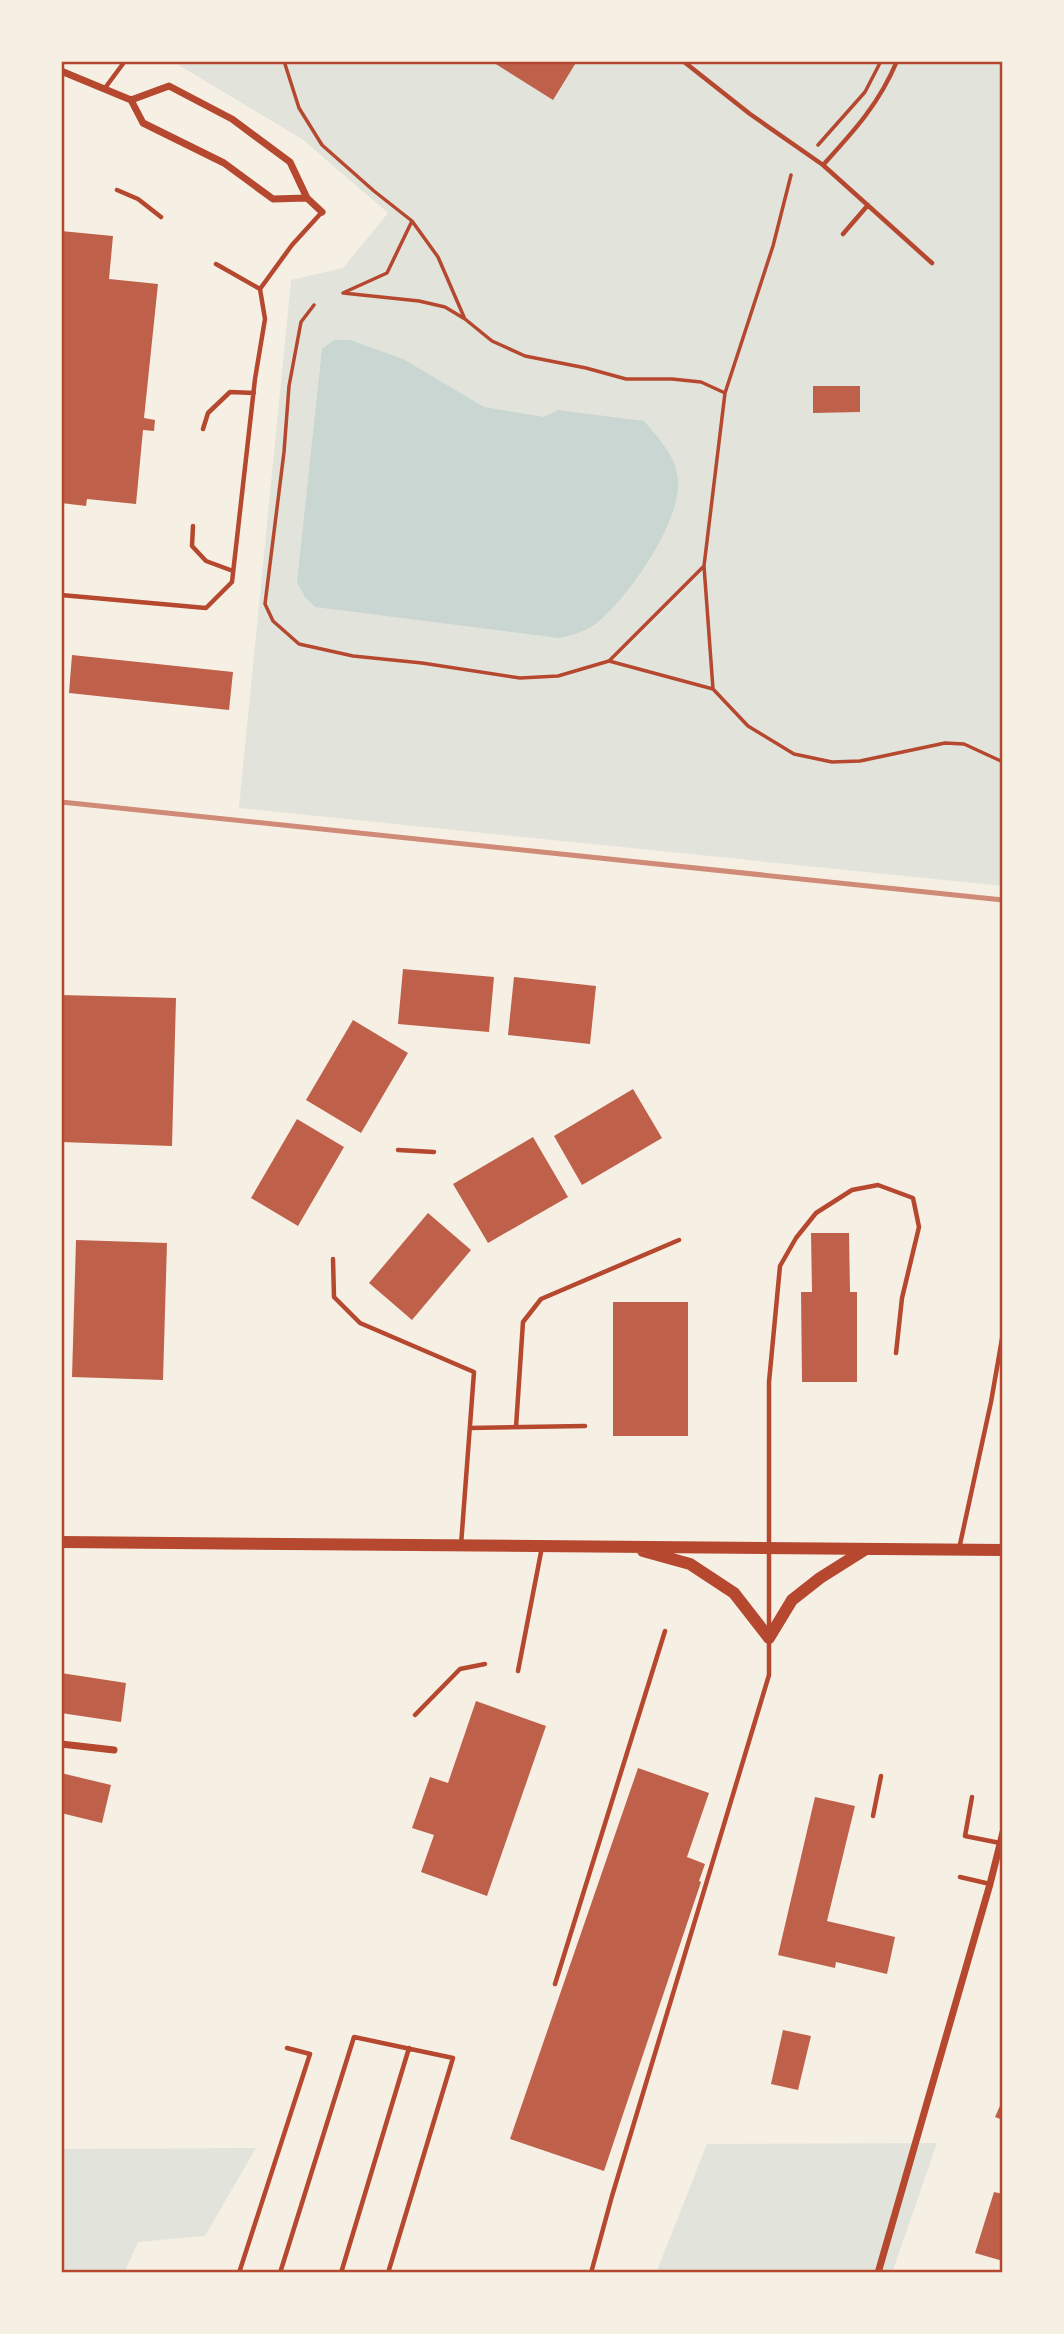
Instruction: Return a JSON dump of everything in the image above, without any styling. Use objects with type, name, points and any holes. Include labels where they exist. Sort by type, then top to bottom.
[{"type":"main road","points":[[61,1542],[1003,1550]]},
{"type":"main road","points":[[628,1547],[690,1564],[734,1593],[769,1638],[792,1600],[820,1577],[866,1549]]},
{"type":"street","points":[[61,71],[131,100],[143,123],[224,163],[272,199],[307,198]]},
{"type":"street","points":[[131,100],[169,86],[232,119],[290,162],[307,198],[322,212]]},
{"type":"street","points":[[61,1744],[114,1750]]},
{"type":"street","points":[[878,2273],[1003,1832]]},
{"type":"lane","points":[[105,88],[125,61]]},
{"type":"lane","points":[[683,61],[750,114],[824,165],[932,263]]},
{"type":"lane","points":[[824,165],[867,117],[887,85],[897,61]]},
{"type":"lane","points":[[117,190],[138,199],[161,217]]},
{"type":"lane","points":[[843,234],[868,205]]},
{"type":"lane","points":[[61,595],[206,608],[232,582],[265,319],[260,289],[292,245],[322,212]]},
{"type":"lane","points":[[216,264],[260,289]]},
{"type":"lane","points":[[203,429],[208,412],[230,392],[254,393]]},
{"type":"lane","points":[[193,526],[192,545],[206,561],[233,571]]},
{"type":"lane","points":[[398,1150],[434,1152]]},
{"type":"lane","points":[[591,2273],[769,1675],[769,1382],[780,1266],[796,1238],[816,1213],[852,1190],[878,1185],[913,1198],[919,1227],[902,1297],[896,1353]]},
{"type":"lane","points":[[516,1427],[523,1322],[541,1299],[678,1240]]},
{"type":"lane","points":[[333,1259],[334,1297],[360,1323],[474,1373],[461,1545]]},
{"type":"lane","points":[[959,1550],[1003,1333]]},
{"type":"lane","points":[[470,1428],[585,1426]]},
{"type":"lane","points":[[518,1671],[542,1546]]},
{"type":"lane","points":[[555,1984],[665,1631]]},
{"type":"lane","points":[[415,1715],[460,1669],[485,1664]]},
{"type":"lane","points":[[873,1816],[881,1776]]},
{"type":"lane","points":[[972,1797],[965,1836],[1000,1843]]},
{"type":"lane","points":[[960,1877],[990,1884]]},
{"type":"lane","points":[[279,2273],[354,2037],[453,2058],[388,2273]]},
{"type":"lane","points":[[239,2273],[310,2054],[287,2048]]},
{"type":"lane","points":[[341,2273],[409,2048]]},
{"type":"path","points":[[284,61],[299,108],[321,145],[412,221],[438,257],[465,319]]},
{"type":"path","points":[[818,145],[864,92],[881,61]]},
{"type":"path","points":[[713,689],[704,566],[725,393],[773,246],[791,175]]},
{"type":"path","points":[[412,221],[387,274],[343,293],[419,301],[445,307],[492,341],[525,356],[626,379],[701,382],[725,393]]},
{"type":"path","points":[[314,306],[301,322],[289,386],[284,452],[265,604],[273,621],[299,644],[353,656],[520,678],[558,676],[609,661],[704,566]]},
{"type":"path","points":[[609,661],[713,689],[748,726],[794,754],[832,762],[860,761],[945,743],[964,744],[1003,762]]},
{"type":"shaded area","points":[[172,61],[1003,61],[1003,886],[239,808],[291,280],[343,268],[388,213],[302,139]]},
{"type":"shaded area","points":[[334,340],[350,340],[403,359],[484,407],[544,417],[558,410],[644,421],[666,448],[674,463],[678,480],[677,497],[662,538],[650,559],[607,614],[585,630],[559,638],[315,607],[305,597],[297,582],[322,349]]},
{"type":"shaded area","points":[[937,2143],[892,2273],[656,2273],[707,2144]]},
{"type":"shaded area","points":[[256,2148],[205,2236],[138,2242],[124,2273],[61,2273],[61,2149]]},
{"type":"building","points":[[491,61],[577,61],[553,100]]},
{"type":"building","points":[[61,231],[113,236],[109,279],[158,284],[144,418],[155,420],[154,431],[143,430],[136,504],[87,499],[86,506],[61,503]]},
{"type":"building","points":[[813,386],[860,386],[860,412],[813,413]]},
{"type":"building","points":[[72,655],[233,672],[229,710],[69,693]]},
{"type":"building","points":[[403,969],[494,977],[489,1032],[398,1024]]},
{"type":"building","points":[[514,977],[596,986],[590,1044],[508,1035]]},
{"type":"building","points":[[61,995],[176,998],[172,1146],[61,1142]]},
{"type":"building","points":[[353,1020],[408,1053],[361,1133],[306,1100]]},
{"type":"building","points":[[633,1089],[662,1138],[582,1185],[554,1136]]},
{"type":"building","points":[[297,1119],[344,1147],[298,1226],[251,1198]]},
{"type":"building","points":[[533,1137],[568,1197],[488,1243],[453,1184]]},
{"type":"building","points":[[428,1213],[471,1250],[412,1320],[369,1283]]},
{"type":"building","points":[[811,1233],[849,1233],[850,1292],[857,1292],[857,1382],[802,1382],[801,1292],[812,1292]]},
{"type":"building","points":[[76,1240],[167,1243],[163,1380],[72,1377]]},
{"type":"building","points":[[613,1302],[688,1302],[688,1436],[613,1436]]},
{"type":"building","points":[[61,1673],[126,1683],[121,1722],[61,1713]]},
{"type":"building","points":[[476,1701],[546,1726],[487,1896],[421,1872],[434,1835],[412,1828],[430,1777],[448,1783]]},
{"type":"building","points":[[638,1768],[709,1793],[687,1857],[705,1864],[604,2171],[510,2139]]},
{"type":"building","points":[[61,1773],[111,1785],[102,1823],[61,1813]]},
{"type":"building","points":[[815,1797],[855,1806],[827,1921],[895,1937],[887,1974],[836,1962],[835,1968],[778,1955]]},
{"type":"building","points":[[783,2030],[811,2036],[798,2090],[771,2084]]},
{"type":"building","points":[[1003,2099],[1003,2120],[995,2117]]},
{"type":"building","points":[[994,2192],[1003,2194],[1003,2261],[975,2253]]},
{"type":"railway","points":[[61,802],[1003,900]]}]
